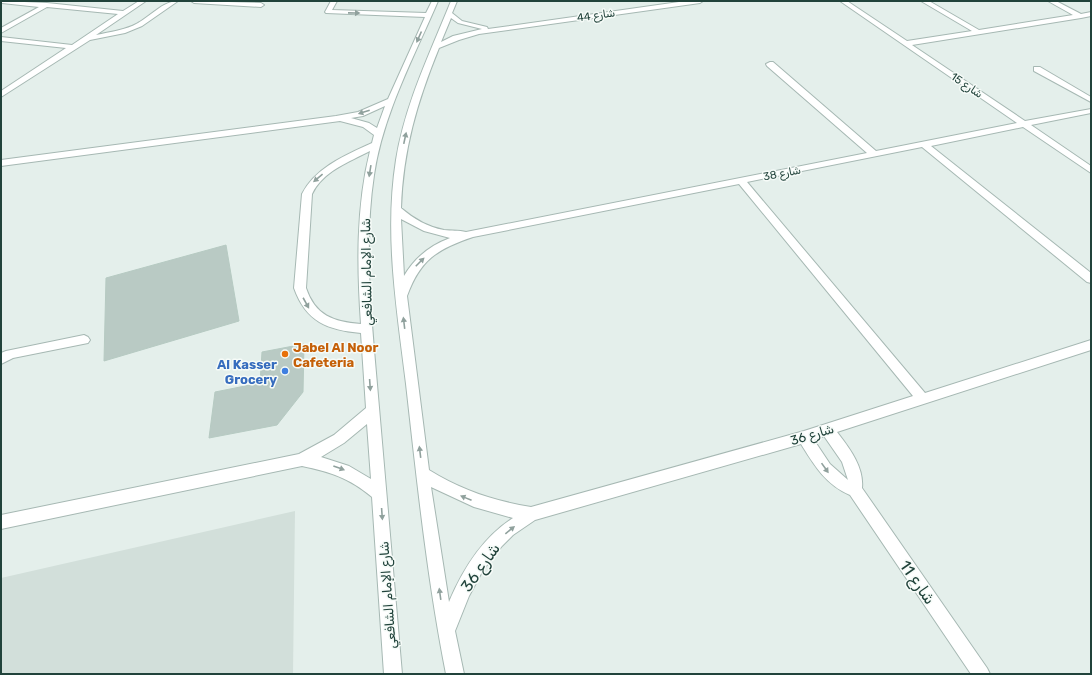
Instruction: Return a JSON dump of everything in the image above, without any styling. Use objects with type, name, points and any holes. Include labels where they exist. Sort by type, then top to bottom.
[{"type":"street","points":[[2,1],[124,13]]},
{"type":"street","points":[[1,31],[53,1]]},
{"type":"street","points":[[1,95],[143,1]]},
{"type":"street","points":[[85,39],[133,28],[146,22],[175,1]]},
{"type":"street","points":[[194,1],[261,4]]},
{"type":"street","points":[[334,1],[328,12],[428,15]]},
{"type":"street","name":"شارع الإمام الشافعي","points":[[393,674],[366,329],[364,290],[365,221],[369,175],[377,139],[390,100],[435,1]]},
{"type":"street","points":[[454,1],[411,112],[405,135],[400,168],[396,250],[422,473],[446,632],[455,674]]},
{"type":"street","name":"شارع 44","points":[[435,47],[456,38],[492,29],[700,1]]},
{"type":"street","name":"شارع 15","points":[[844,1],[1091,170]]},
{"type":"street","points":[[924,1],[978,32]]},
{"type":"street","points":[[1051,1],[1081,16]]},
{"type":"street","points":[[638,10],[639,2]]},
{"type":"street","name":"شارع 44","points":[[449,14],[467,25],[492,29]]},
{"type":"street","points":[[906,44],[1091,14]]},
{"type":"street","points":[[1,39],[73,47]]},
{"type":"street","points":[[770,64],[874,154]]},
{"type":"street","points":[[1038,69],[1091,100]]},
{"type":"street","points":[[1,163],[336,119],[360,114],[390,100]]},
{"type":"street","name":"شارع 38","points":[[401,296],[406,279],[417,264],[444,244],[472,234],[1091,111]]},
{"type":"street","points":[[336,119],[366,125],[377,139],[325,172],[313,182],[309,188],[307,194],[300,288],[303,299],[310,309],[320,318],[333,324],[349,328],[366,329]]},
{"type":"street","points":[[923,144],[1091,279]]},
{"type":"street","points":[[740,181],[923,399]]},
{"type":"street","name":"شارع 38","points":[[397,210],[406,218],[431,230],[451,234],[472,234]]},
{"type":"street","points":[[1,359],[10,354],[84,340]]},
{"type":"street","name":"شارع 36","points":[[446,632],[456,602],[470,576],[487,552],[508,531],[531,514],[804,437],[1091,345]]},
{"type":"street","points":[[1,522],[301,460],[334,443],[348,433],[372,411]]},
{"type":"street","name":"شارع 11","points":[[827,429],[853,469],[856,484],[855,490]]},
{"type":"street","name":"شارع 11","points":[[804,437],[832,478],[847,488],[855,490],[981,674]]},
{"type":"street","points":[[301,460],[336,466],[352,473],[380,494]]},
{"type":"street","name":"شارع 36","points":[[422,473],[447,489],[482,504],[506,511],[531,514]]},
{"type":"shaded area","points":[[295,511],[293,674],[1,674],[1,578]]},
{"type":"building","points":[[226,245],[239,321],[104,361],[106,278]]},
{"type":"building","points":[[304,344],[303,392],[277,425],[209,438],[215,392],[260,383],[262,352]]},
{"type":"place","name":"Jabel Al Noor Cafeteria","points":[[285,354]]},
{"type":"place","name":"Al Kasser Grocery","points":[[285,371]]}]
